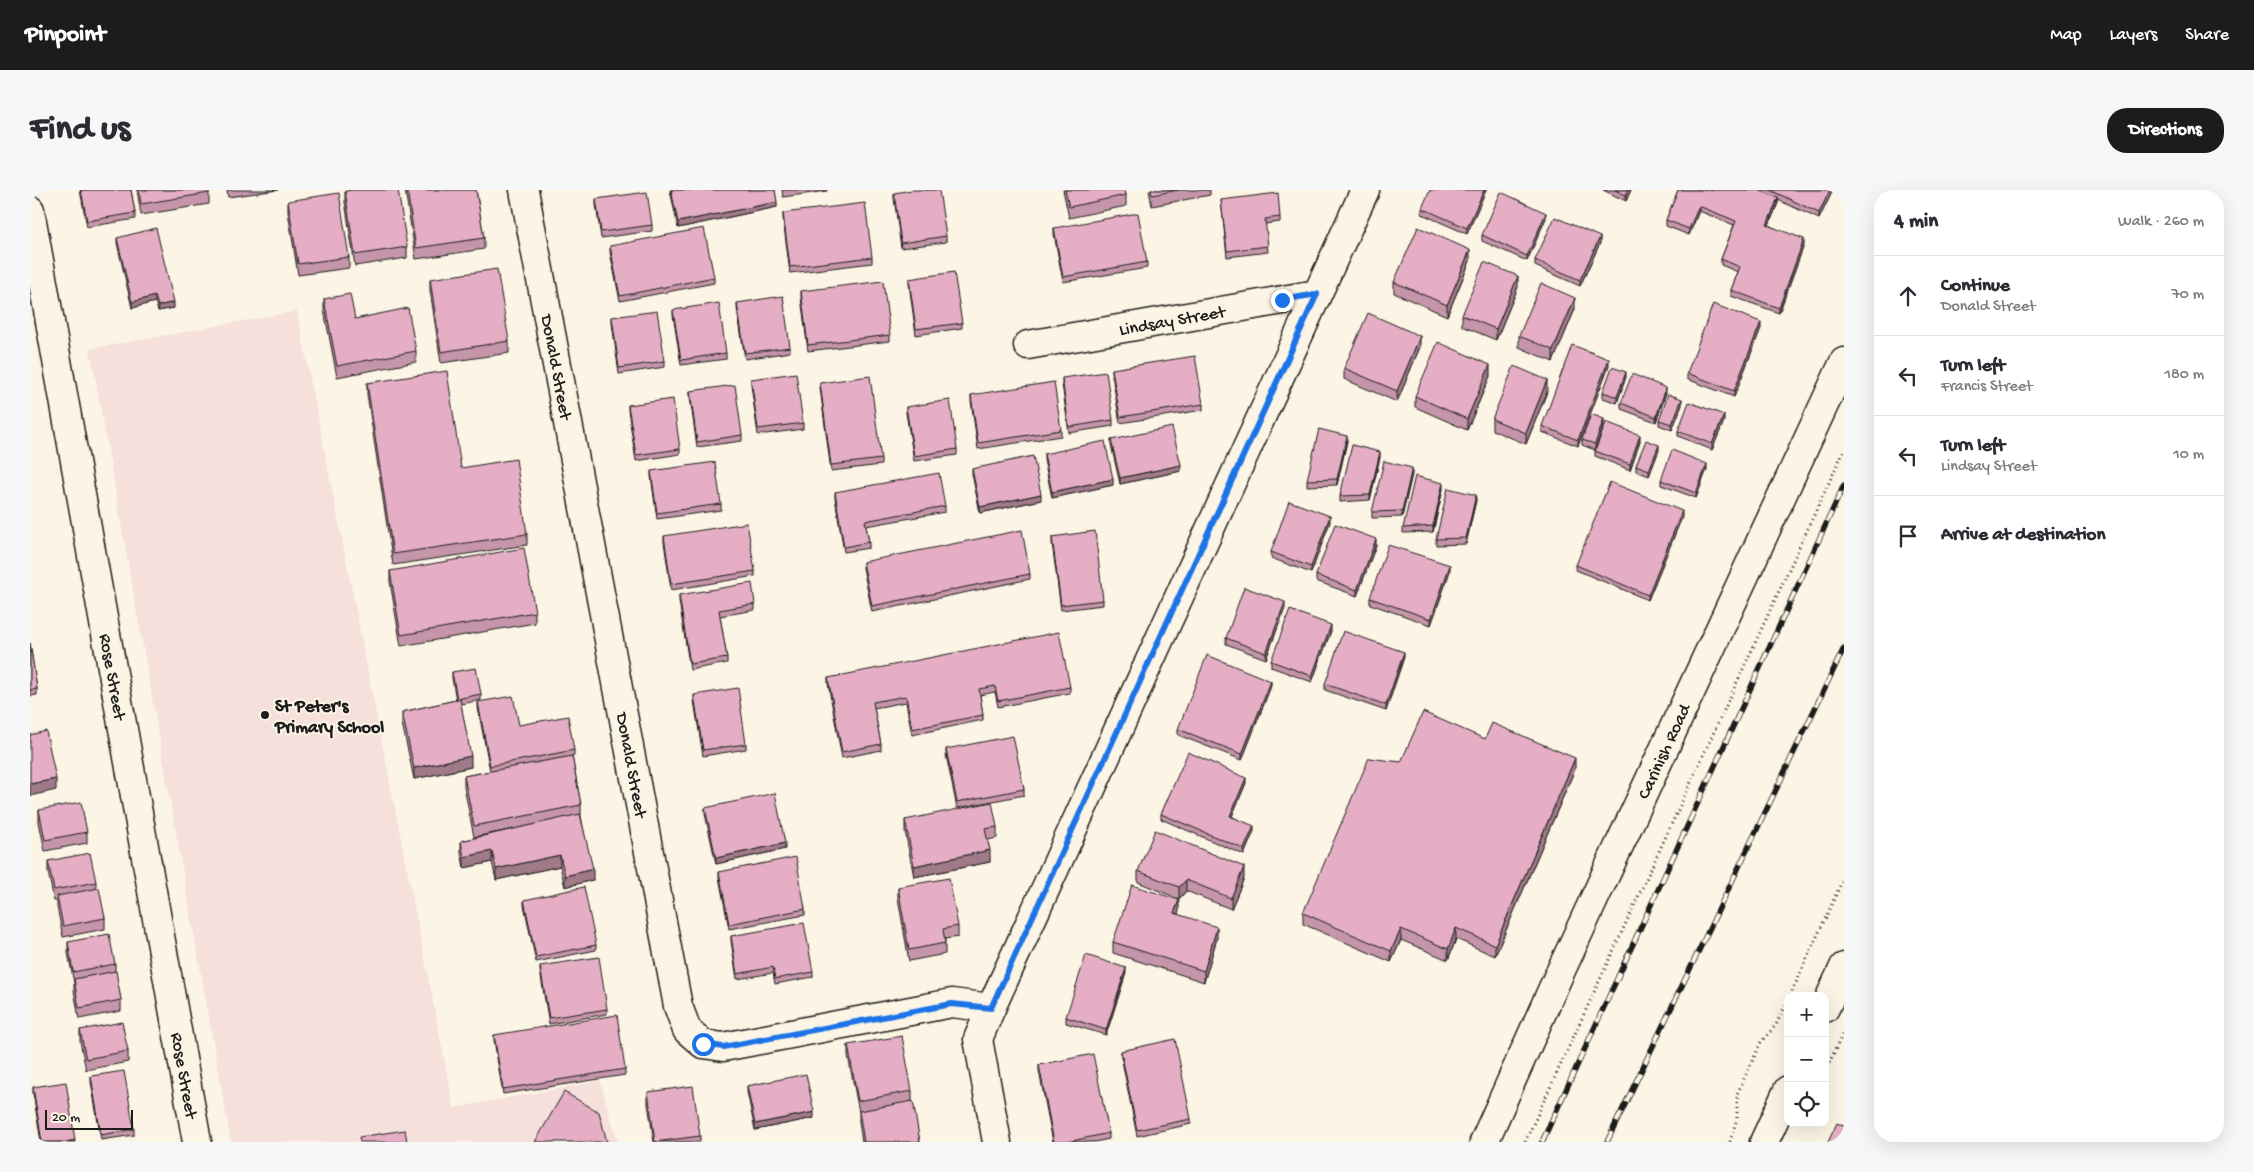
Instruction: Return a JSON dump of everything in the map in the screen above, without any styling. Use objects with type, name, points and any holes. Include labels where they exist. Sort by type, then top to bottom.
[{"type":"street","name":"Donald Street","points":[[524,190],[678,1006],[687,1030],[703,1044],[723,1047],[952,1004],[991,1008]]},
{"type":"street","points":[[997,1142],[978,1039],[1365,190]]},
{"type":"street","name":"Rose Street","points":[[30,210],[197,1142]]},
{"type":"street","name":"Lindsay Street","points":[[1028,345],[1317,294]]},
{"type":"street","name":"Carinish Road","points":[[1484,1142],[1565,961],[1844,362]]},
{"type":"street","points":[[1829,999],[1844,967]]},
{"type":"street","points":[[1764,1142],[1784,1099]]},
{"type":"path","points":[[1525,1142],[1844,450]]},
{"type":"path","points":[[1792,992],[1844,877]]},
{"type":"path","points":[[1730,1142],[1737,1118],[1737,1094],[1760,1042],[1776,1025],[1784,1008]]},
{"type":"path","points":[[1829,1063],[1844,1031]]},
{"type":"shaded area","name":"St Peter's Primary School","points":[[297,311],[454,1108],[600,1081],[618,1142],[231,1142],[90,349]]},
{"type":"building","points":[[81,190],[131,190],[135,213],[87,221]]},
{"type":"building","points":[[139,190],[209,190],[209,193],[141,204]]},
{"type":"building","points":[[398,190],[407,247],[355,255],[345,191]]},
{"type":"building","points":[[407,190],[476,190],[484,238],[416,248]]},
{"type":"building","points":[[671,190],[775,190],[777,202],[678,222]]},
{"type":"building","points":[[912,190],[939,190],[946,236],[901,243],[894,193]]},
{"type":"building","points":[[1065,190],[1125,190],[1126,195],[1069,207]]},
{"type":"building","points":[[1151,190],[1178,190],[1152,195]]},
{"type":"building","points":[[1430,190],[1484,190],[1467,228],[1422,208]]},
{"type":"building","points":[[1615,190],[1628,190],[1626,195]]},
{"type":"building","points":[[1678,190],[1758,190],[1778,198],[1767,225],[1804,239],[1779,308],[1731,290],[1740,267],[1721,259],[1736,221],[1699,206],[1689,229],[1666,220]]},
{"type":"building","points":[[1770,190],[1830,190],[1819,213]]},
{"type":"building","points":[[647,192],[652,225],[601,232],[596,199]]},
{"type":"building","points":[[1501,192],[1546,213],[1527,256],[1482,235]]},
{"type":"building","points":[[339,193],[349,257],[298,264],[288,201]]},
{"type":"building","points":[[1278,193],[1280,217],[1265,219],[1268,246],[1227,251],[1221,200]]},
{"type":"building","points":[[865,203],[872,257],[790,267],[783,213]]},
{"type":"building","points":[[1138,213],[1147,262],[1063,277],[1054,228]]},
{"type":"building","points":[[1555,217],[1600,237],[1580,280],[1535,260]]},
{"type":"building","points":[[1418,227],[1470,250],[1447,305],[1394,282]]},
{"type":"building","points":[[156,228],[174,302],[158,306],[155,296],[132,302],[117,238]]},
{"type":"building","points":[[704,228],[714,277],[620,296],[610,246]]},
{"type":"building","points":[[1484,262],[1518,276],[1496,329],[1462,315]]},
{"type":"building","points":[[497,269],[509,341],[441,352],[430,279]]},
{"type":"building","points":[[954,272],[962,323],[916,329],[909,279]]},
{"type":"building","points":[[883,281],[890,335],[808,345],[801,291]]},
{"type":"building","points":[[1541,283],[1575,298],[1553,350],[1519,336]]},
{"type":"building","points":[[350,294],[355,319],[408,308],[416,351],[337,366],[324,299]]},
{"type":"building","points":[[783,296],[790,347],[745,353],[737,303]]},
{"type":"building","points":[[719,303],[726,353],[681,360],[673,310]]},
{"type":"building","points":[[1713,304],[1761,322],[1734,391],[1687,373]]},
{"type":"building","points":[[657,311],[665,361],[619,368],[612,317]]},
{"type":"building","points":[[1368,313],[1420,336],[1397,391],[1344,368]]},
{"type":"building","points":[[1438,342],[1490,365],[1467,419],[1415,396]]},
{"type":"building","points":[[1572,345],[1609,359],[1578,440],[1542,426]]},
{"type":"building","points":[[1195,356],[1203,404],[1120,417],[1112,369]]},
{"type":"building","points":[[1514,366],[1547,380],[1526,433],[1492,419]]},
{"type":"building","points":[[1612,367],[1626,372],[1617,397],[1603,392]]},
{"type":"building","points":[[447,371],[461,468],[516,459],[527,534],[393,554],[367,383]]},
{"type":"building","points":[[1106,372],[1113,420],[1069,427],[1062,378]]},
{"type":"building","points":[[796,373],[803,423],[758,429],[751,379]]},
{"type":"building","points":[[1632,374],[1666,388],[1656,417],[1621,403]]},
{"type":"building","points":[[870,376],[881,459],[831,465],[820,383]]},
{"type":"building","points":[[1054,382],[1061,430],[978,443],[971,395]]},
{"type":"building","points":[[735,385],[742,435],[697,442],[690,391]]},
{"type":"building","points":[[1668,394],[1682,399],[1672,424],[1659,420]]},
{"type":"building","points":[[673,399],[680,449],[636,455],[628,405]]},
{"type":"building","points":[[950,400],[957,449],[914,456],[906,407]]},
{"type":"building","points":[[1689,402],[1724,415],[1712,444],[1678,431]]},
{"type":"building","points":[[1591,414],[1604,419],[1595,444],[1582,440]]},
{"type":"building","points":[[1606,422],[1640,435],[1630,464],[1595,451]]},
{"type":"building","points":[[1172,427],[1181,465],[1120,478],[1111,440]]},
{"type":"building","points":[[1319,429],[1347,436],[1337,479],[1307,480]]},
{"type":"building","points":[[1646,440],[1659,445],[1649,470],[1636,465]]},
{"type":"building","points":[[1105,441],[1113,479],[1052,492],[1044,454]]},
{"type":"building","points":[[1352,445],[1380,452],[1370,495],[1340,496]]},
{"type":"building","points":[[1672,450],[1707,464],[1696,493],[1661,480]]},
{"type":"building","points":[[1033,456],[1041,494],[980,507],[972,469]]},
{"type":"building","points":[[1384,461],[1412,468],[1402,511],[1372,512]]},
{"type":"building","points":[[715,462],[721,504],[657,513],[651,471]]},
{"type":"building","points":[[939,473],[945,506],[865,521],[869,542],[844,547],[835,492]]},
{"type":"building","points":[[1415,476],[1443,483],[1433,526],[1403,528]]},
{"type":"building","points":[[1610,482],[1682,511],[1648,595],[1576,565]]},
{"type":"building","points":[[1448,488],[1476,495],[1466,538],[1436,539]]},
{"type":"building","points":[[1289,501],[1330,516],[1311,567],[1271,552]]},
{"type":"building","points":[[747,523],[755,571],[671,584],[664,536]]},
{"type":"building","points":[[1335,524],[1376,539],[1357,590],[1316,575]]},
{"type":"building","points":[[1022,530],[1030,574],[872,606],[863,562]]},
{"type":"building","points":[[1095,531],[1103,600],[1061,605],[1052,537]]},
{"type":"building","points":[[1388,545],[1450,565],[1431,619],[1370,598]]},
{"type":"building","points":[[524,548],[535,612],[401,635],[390,571]]},
{"type":"building","points":[[752,583],[755,604],[719,610],[727,658],[690,664],[679,595]]},
{"type":"building","points":[[1244,587],[1285,602],[1266,653],[1226,638]]},
{"type":"building","points":[[1290,610],[1331,625],[1312,676],[1271,661]]},
{"type":"building","points":[[1343,631],[1404,652],[1386,705],[1325,684]]},
{"type":"building","points":[[1059,632],[1070,687],[998,701],[995,686],[979,689],[983,715],[912,729],[906,696],[873,702],[881,744],[842,752],[828,678]]},
{"type":"building","points":[[30,643],[37,689],[30,690]]},
{"type":"building","points":[[1207,655],[1271,681],[1242,754],[1178,729]]},
{"type":"building","points":[[476,668],[481,694],[457,699],[452,672]]},
{"type":"building","points":[[738,688],[746,744],[703,750],[694,695]]},
{"type":"building","points":[[513,696],[519,725],[568,716],[574,750],[490,766],[478,702]]},
{"type":"building","points":[[460,699],[471,756],[414,768],[402,712]]},
{"type":"building","points":[[1423,712],[1485,739],[1492,723],[1575,758],[1495,945],[1456,928],[1448,949],[1401,929],[1391,951],[1303,913],[1369,758],[1401,762]]},
{"type":"building","points":[[46,731],[56,779],[30,784],[30,735]]},
{"type":"building","points":[[1013,736],[1024,789],[957,802],[946,749]]},
{"type":"building","points":[[1188,752],[1246,778],[1230,816],[1254,826],[1244,849],[1161,814]]},
{"type":"building","points":[[572,756],[581,805],[474,826],[464,776]]},
{"type":"building","points":[[775,793],[785,843],[716,858],[705,808]]},
{"type":"building","points":[[81,802],[87,832],[45,840],[39,810]]},
{"type":"building","points":[[992,802],[997,827],[985,829],[990,850],[914,866],[905,820]]},
{"type":"building","points":[[580,814],[593,869],[565,876],[560,855],[496,869],[492,851],[464,857],[461,841]]},
{"type":"building","points":[[1155,830],[1244,867],[1231,898],[1186,880],[1179,887],[1138,871]]},
{"type":"building","points":[[90,853],[96,882],[54,890],[48,861]]},
{"type":"building","points":[[796,857],[805,909],[729,924],[719,872]]},
{"type":"building","points":[[949,878],[958,926],[943,929],[945,943],[909,950],[898,887]]},
{"type":"building","points":[[1132,885],[1179,900],[1174,913],[1217,927],[1204,971],[1113,942]]},
{"type":"building","points":[[584,887],[596,945],[536,957],[524,900]]},
{"type":"building","points":[[99,888],[105,918],[63,926],[57,896]]},
{"type":"building","points":[[804,923],[813,972],[775,979],[773,967],[737,974],[731,936]]},
{"type":"building","points":[[109,934],[115,964],[73,972],[68,942]]},
{"type":"building","points":[[1086,955],[1126,968],[1106,1030],[1066,1017]]},
{"type":"building","points":[[599,957],[607,1009],[549,1018],[540,966]]},
{"type":"building","points":[[116,971],[121,1000],[79,1008],[74,979]]},
{"type":"building","points":[[617,1015],[625,1069],[503,1089],[494,1035]]},
{"type":"building","points":[[122,1022],[128,1051],[86,1059],[80,1030]]},
{"type":"building","points":[[902,1036],[912,1091],[858,1101],[848,1045]]},
{"type":"building","points":[[1175,1039],[1191,1119],[1137,1130],[1121,1051]]},
{"type":"building","points":[[1093,1054],[1109,1133],[1067,1142],[1054,1142],[1039,1065]]},
{"type":"building","points":[[124,1071],[134,1129],[101,1135],[91,1076]]},
{"type":"building","points":[[806,1074],[814,1112],[755,1124],[747,1086]]},
{"type":"building","points":[[66,1082],[75,1140],[42,1142],[33,1087]]},
{"type":"building","points":[[693,1086],[700,1136],[655,1142],[648,1092]]},
{"type":"building","points":[[564,1092],[599,1112],[607,1142],[535,1142]]},
{"type":"building","points":[[913,1101],[920,1142],[864,1142],[859,1111]]},
{"type":"building","points":[[1837,1123],[1844,1126],[1844,1142],[1828,1142]]},
{"type":"building","points":[[405,1130],[407,1142],[360,1142],[359,1137]]},
{"type":"railway","points":[[1542,1142],[1844,485]]},
{"type":"railway","points":[[1607,1142],[1844,648]]},
{"type":"place","name":"St Peter's Primary School","points":[[265,715]]},
{"type":"route","points":[[703,1044],[723,1047],[952,1004],[991,1008],[1317,294],[1282,300]]}]
